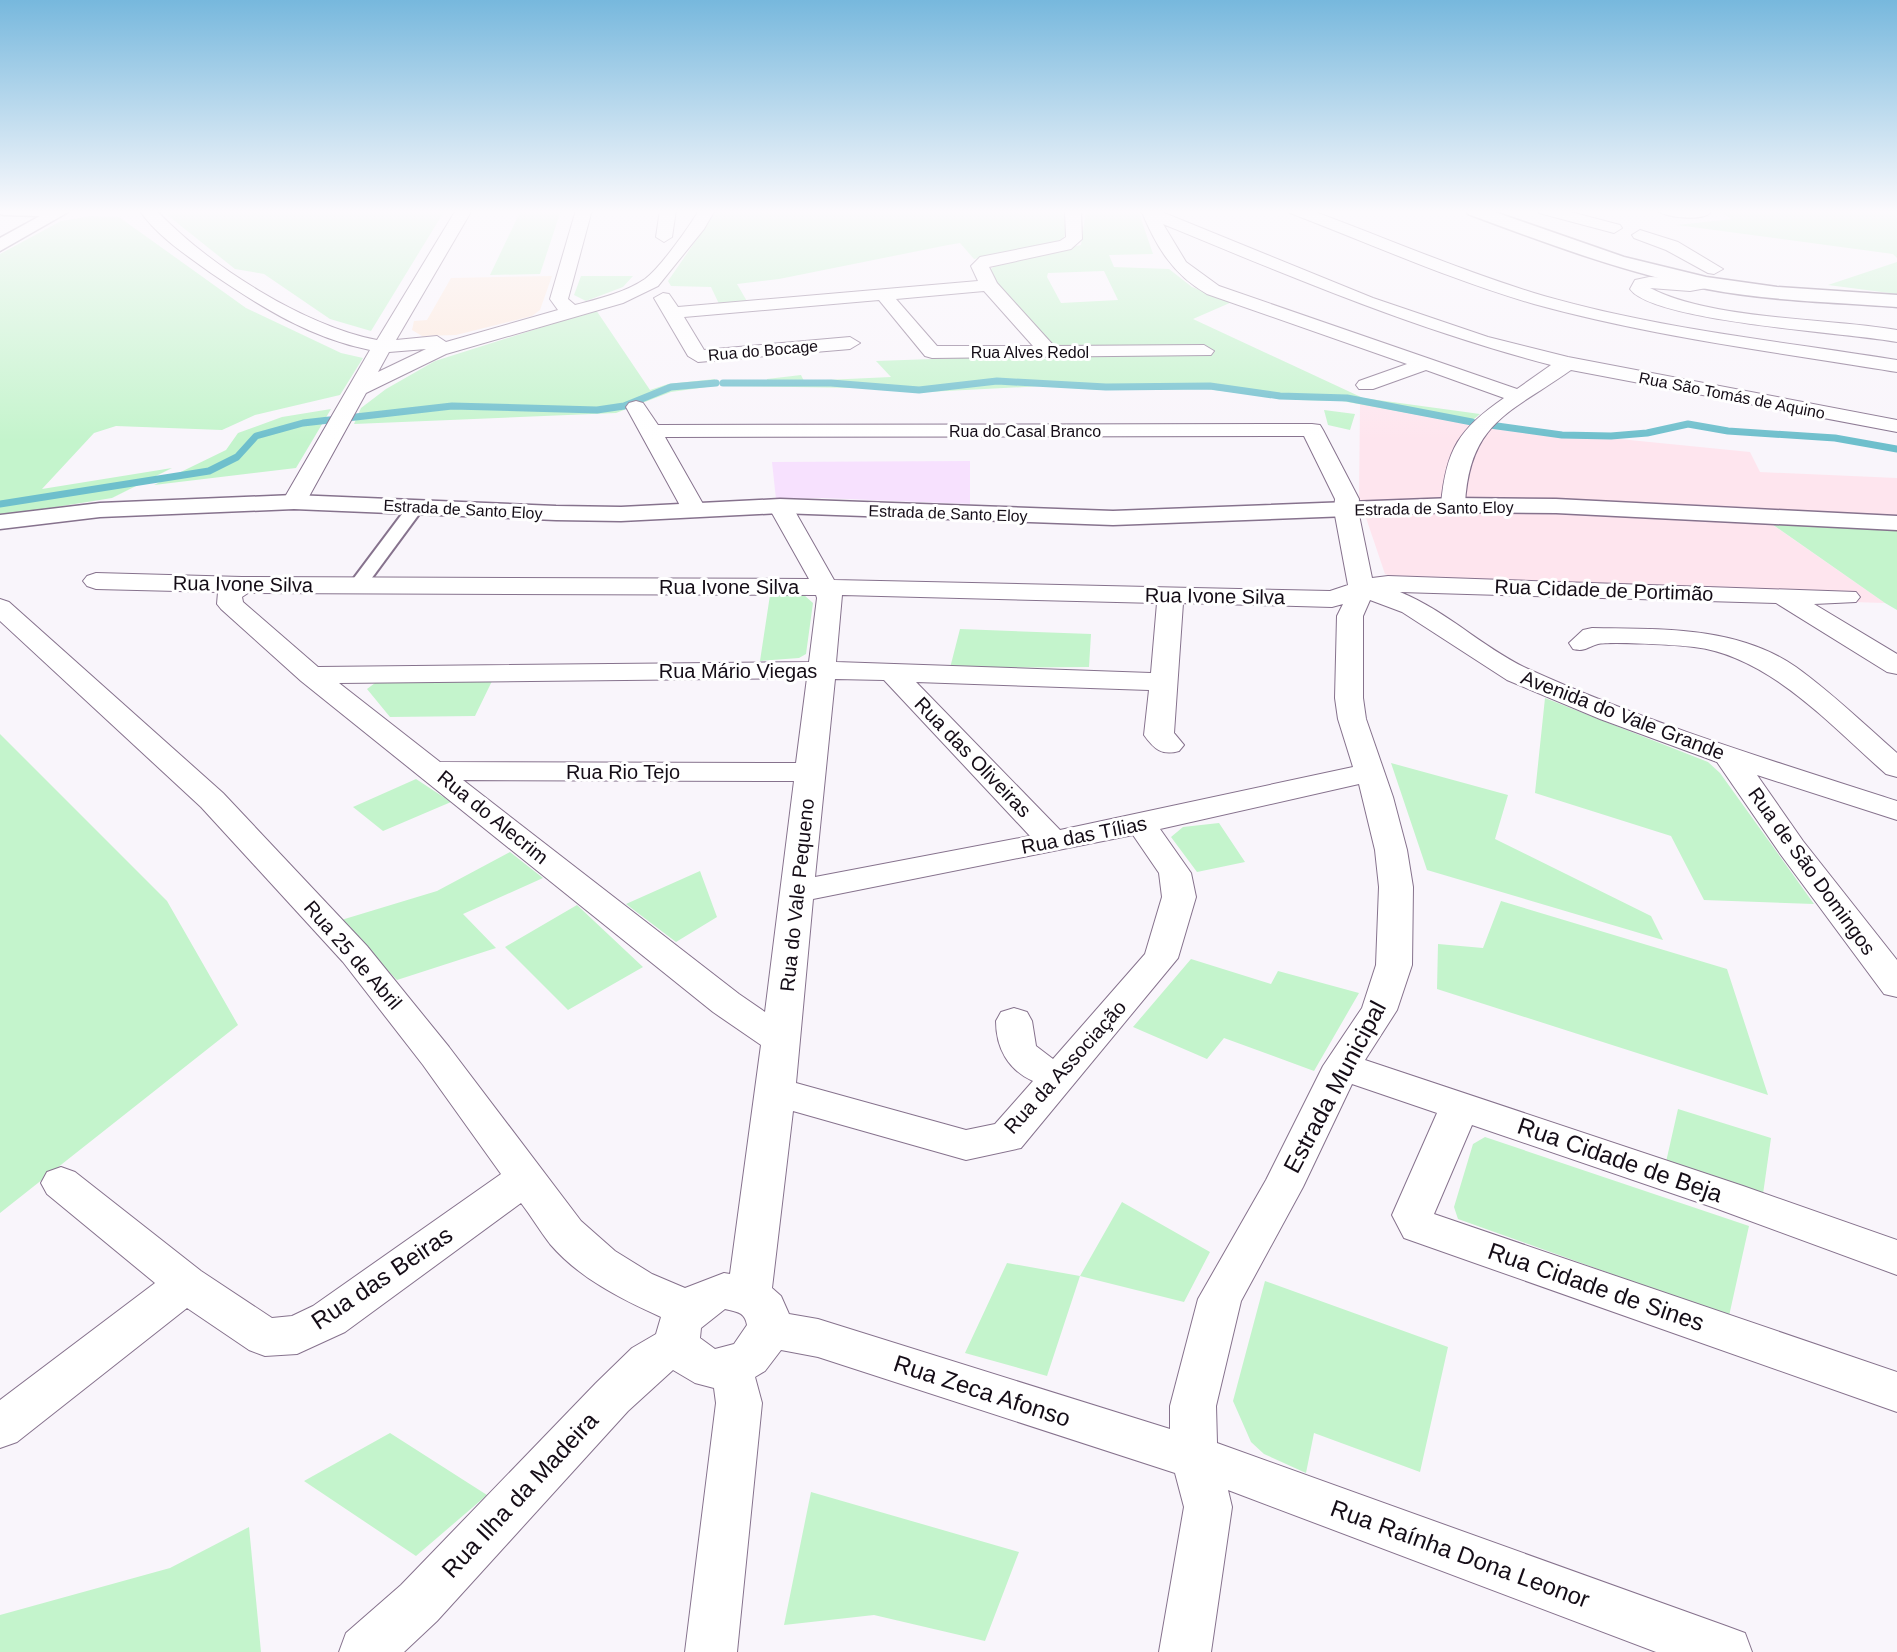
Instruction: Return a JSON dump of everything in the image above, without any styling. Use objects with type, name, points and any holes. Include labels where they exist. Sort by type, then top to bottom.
[{"type":"main road","points":[[1749,287],[1763,291],[1897,301]]},
{"type":"main road","name":"Estrada de Santo Eloy","points":[[0,522],[100,510],[197,504],[294,502],[556,513],[695,511],[780,506],[1113,518],[1453,505],[1568,507],[1897,523]]},
{"type":"street","points":[[244,287],[271,306],[343,339],[382,346],[404,353],[439,350]]},
{"type":"street","points":[[294,502],[418,287]]},
{"type":"street","points":[[563,287],[559,300],[572,311]]},
{"type":"street","points":[[672,313],[964,287]]},
{"type":"street","points":[[991,287],[1049,352]]},
{"type":"street","points":[[1208,287],[1519,396]]},
{"type":"street","name":"Rua São Tomás de Aquino","points":[[1331,287],[1367,302],[1481,341],[1567,363],[1897,426]]},
{"type":"street","points":[[1508,287],[1574,309],[1653,325],[1897,366]]},
{"type":"street","points":[[1640,287],[1639,289],[1662,300],[1729,317],[1866,330],[1897,336]]},
{"type":"street","points":[[359,389],[439,350],[641,289]]},
{"type":"street","name":"Rua do Bocage","points":[[641,289],[661,294],[698,356],[849,343]]},
{"type":"street","name":"Rua Alves Redol","points":[[883,294],[932,352],[1204,351]]},
{"type":"street","points":[[382,346],[487,335]]},
{"type":"street","points":[[1453,505],[1458,460],[1471,435],[1482,423],[1567,363]]},
{"type":"street","points":[[1366,385],[1425,364]]},
{"type":"street","points":[[636,406],[695,511]]},
{"type":"street","name":"Rua do Casal Branco","points":[[651,431],[1312,430],[1347,499],[1346,510]]},
{"type":"street","points":[[357,586],[417,506]]},
{"type":"street","name":"Rua do Vale Pequeno","points":[[759,1312],[780,1040],[799,891],[830,598],[780,506]]},
{"type":"street","points":[[1346,510],[1362,590]]},
{"type":"street","name":"Rua Ivone Silva","points":[[96,581],[357,586],[826,587],[1332,599],[1362,590]]},
{"type":"street","name":"Rua do Alecrim","points":[[242,585],[229,595],[230,604],[311,675],[436,771],[735,1010],[780,1040]]},
{"type":"street","name":"Rua Cidade de Portimão","points":[[1362,590],[1388,585],[1846,597]]},
{"type":"street","name":"Avenida do Vale Grande","points":[[1362,590],[1401,600],[1513,672],[1729,757],[1897,811]]},
{"type":"street","name":"Estrada Municipal","points":[[1185,1652],[1208,1507],[1194,1456],[1193,1406],[1203,1357],[1220,1299],[1283,1187],[1342,1066],[1378,1010],[1394,965],[1396,887],[1389,839],[1349,698],[1350,616],[1362,590]]},
{"type":"street","points":[[1169,745],[1159,735],[1171,595]]},
{"type":"street","points":[[1782,595],[1897,666]]},
{"type":"street","name":"Rua 25 de Abril","points":[[0,607],[212,800],[355,954],[436,1056],[566,1233],[600,1263],[637,1287],[684,1326]]},
{"type":"street","points":[[1582,643],[1592,636],[1698,639],[1747,653],[1785,672],[1897,768]]},
{"type":"street","name":"Rua Mário Viegas","points":[[311,675],[822,670],[1164,682]]},
{"type":"street","name":"Rua das Oliveiras","points":[[892,673],[1053,841]]},
{"type":"street","name":"Rua de São Domingos","points":[[1729,757],[1792,848],[1897,985]]},
{"type":"street","name":"Rua Rio Tejo","points":[[436,771],[810,772]]},
{"type":"street","name":"Rua das Tílias","points":[[799,891],[1141,824],[1369,773]]},
{"type":"street","name":"Rua da Associação","points":[[776,1092],[966,1145],[1007,1137],[1161,958],[1179,897],[1175,873],[1141,824]]},
{"type":"street","points":[[1014,1021],[1017,1048],[1039,1070],[1060,1076]]},
{"type":"street","name":"Rua Cidade de Beja","points":[[1342,1066],[1729,1197],[1897,1258]]},
{"type":"street","name":"Rua Cidade de Sines","points":[[1459,1106],[1446,1142],[1413,1215],[1419,1226],[1897,1392]]},
{"type":"street","name":"Rua das Beiras","points":[[62,1183],[186,1284],[265,1337],[297,1335],[328,1319],[525,1178]]},
{"type":"street","points":[[0,1427],[186,1284]]},
{"type":"street","points":[[724,1291],[759,1312],[765,1342],[756,1354],[743,1362],[727,1367],[702,1365],[692,1360],[684,1326],[699,1300],[724,1291]]},
{"type":"street","name":"Rua Zeca Afonso","points":[[759,1312],[818,1338],[1152,1446],[1194,1456]]},
{"type":"street","name":"Rua Ilha da Madeira","points":[[365,1652],[419,1603],[612,1396],[684,1326]]},
{"type":"street","points":[[711,1652],[739,1403],[736,1387],[727,1367]]},
{"type":"street","name":"Rua Raínha Dona Leonor","points":[[1194,1456],[1726,1652]]},
{"type":"shaded area","points":[[446,287],[548,287],[540,310],[532,316],[456,335],[422,336],[412,330],[414,321],[427,320]]},
{"type":"shaded area","points":[[1360,404],[1468,424],[1750,452],[1760,472],[1897,478],[1897,529],[1770,523],[1885,603],[1433,589],[1385,574],[1359,497]]},
{"type":"shaded area","points":[[970,461],[970,504],[823,498],[776,499],[772,462]]},
{"type":"green space","points":[[0,287],[217,287],[246,308],[341,353],[363,358],[340,395],[255,415],[222,430],[116,426],[94,433],[42,489],[172,468],[112,498],[0,516]]},
{"type":"green space","points":[[283,287],[398,287],[371,331],[330,319]]},
{"type":"green space","points":[[577,287],[623,287],[586,301],[574,295]]},
{"type":"green space","points":[[711,287],[739,287],[748,303],[720,306]]},
{"type":"green space","points":[[1001,287],[1052,287],[1061,303],[1118,300],[1112,287],[1192,287],[1232,302],[1193,319],[1363,398],[1480,414],[1468,424],[1342,401],[1299,400],[1206,389],[1101,390],[1043,386],[927,392],[859,388],[725,386],[725,382],[767,382],[767,379],[801,375],[804,381],[891,377],[876,361],[961,358],[1065,359]]},
{"type":"green space","points":[[1844,287],[1897,287],[1897,294]]},
{"type":"green space","points":[[596,310],[650,390],[668,384],[715,379],[714,386],[671,392],[616,413],[354,424],[361,408],[386,389],[435,361]]},
{"type":"green space","points":[[331,409],[296,468],[154,485],[226,450],[238,433],[282,417]]},
{"type":"green space","points":[[1324,410],[1355,414],[1350,430],[1328,425]]},
{"type":"green space","points":[[1769,522],[1897,529],[1897,610],[1885,603]]},
{"type":"green space","points":[[770,595],[804,595],[813,603],[806,654],[799,658],[760,661]]},
{"type":"green space","points":[[960,629],[1091,634],[1089,667],[950,668]]},
{"type":"green space","points":[[493,679],[475,716],[390,717],[367,689],[375,683]]},
{"type":"green space","points":[[1545,698],[1708,762],[1720,773],[1814,904],[1704,900],[1671,836],[1535,793]]},
{"type":"green space","points":[[0,734],[167,901],[238,1025],[0,1213]]},
{"type":"green space","points":[[1391,763],[1508,795],[1495,839],[1651,916],[1663,940],[1427,870]]},
{"type":"green space","points":[[416,779],[451,802],[383,831],[353,807]]},
{"type":"green space","points":[[1219,823],[1245,862],[1197,872],[1171,837],[1183,827]]},
{"type":"green space","points":[[510,852],[543,878],[463,914],[496,948],[397,980],[338,921],[437,891]]},
{"type":"green space","points":[[700,871],[717,917],[676,942],[626,904]]},
{"type":"green space","points":[[1501,901],[1727,969],[1768,1095],[1437,989],[1438,944],[1483,948]]},
{"type":"green space","points":[[577,905],[643,967],[568,1010],[505,947]]},
{"type":"green space","points":[[1191,959],[1271,984],[1278,971],[1359,993],[1314,1071],[1224,1038],[1207,1059],[1133,1027]]},
{"type":"green space","points":[[1678,1109],[1771,1138],[1763,1194],[1666,1162]]},
{"type":"green space","points":[[1485,1137],[1749,1226],[1729,1316],[1458,1219],[1454,1207],[1473,1144]]},
{"type":"green space","points":[[1122,1202],[1210,1252],[1184,1302],[1080,1276]]},
{"type":"green space","points":[[1007,1263],[1080,1276],[1047,1376],[965,1353]]},
{"type":"green space","points":[[1265,1281],[1448,1347],[1420,1472],[1314,1433],[1306,1473],[1264,1454],[1251,1442],[1233,1401]]},
{"type":"green space","points":[[390,1433],[487,1495],[416,1556],[304,1481]]},
{"type":"green space","points":[[811,1492],[1019,1552],[985,1641],[874,1615],[784,1625]]},
{"type":"green space","points":[[249,1527],[261,1652],[0,1652],[0,1615],[170,1568]]},
{"type":"waterway","points":[[723,383],[831,383],[919,390],[997,381],[1106,387],[1210,386],[1280,396],[1347,398],[1472,422]]},
{"type":"waterway","points":[[0,504],[209,471],[237,457],[256,436],[303,423],[452,406],[597,410],[624,406],[671,387],[716,383]]},
{"type":"waterway","points":[[1490,425],[1562,435],[1611,436],[1647,433],[1688,424],[1728,431],[1835,438],[1897,449]]}]
